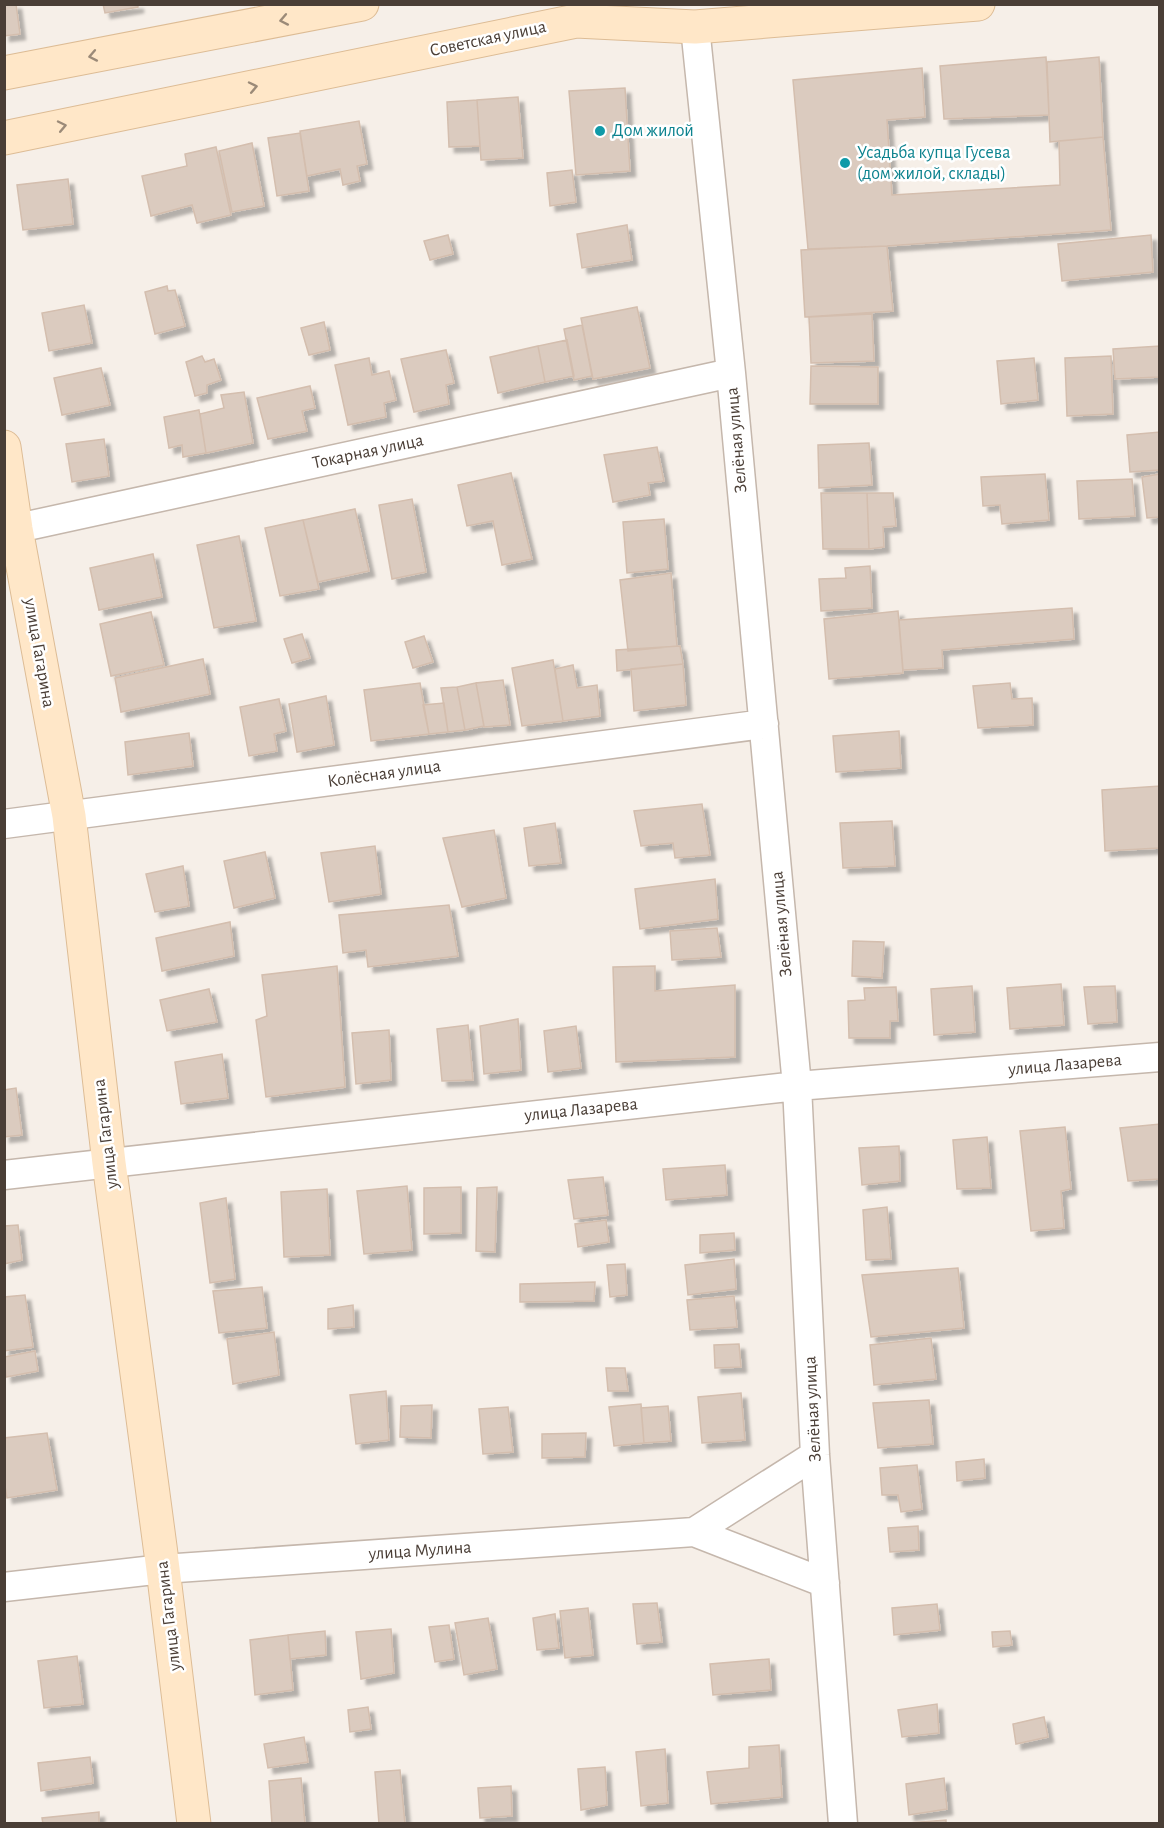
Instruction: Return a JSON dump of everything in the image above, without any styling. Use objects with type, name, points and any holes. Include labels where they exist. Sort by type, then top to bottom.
[{"type":"street","points":[[4,73],[362,4]]},
{"type":"street","name":"Советская улица","points":[[4,138],[575,13],[694,27],[978,4]]},
{"type":"street","name":"Зелёная улица","points":[[694,27],[731,373],[797,1086],[815,1455],[843,1824]]},
{"type":"street","name":"Токарная улица","points":[[10,530],[731,373]]},
{"type":"street","name":"улица Гагарина","points":[[4,447],[10,530],[69,816],[109,1163],[194,1824]]},
{"type":"street","name":"Колёсная улица","points":[[4,824],[764,724]]},
{"type":"street","name":"улица Лазарева","points":[[4,1175],[797,1086],[1160,1057]]},
{"type":"street","name":"улица Мулина","points":[[4,1587],[163,1569],[694,1532],[815,1455]]},
{"type":"street","points":[[694,1532],[825,1584]]},
{"type":"building","points":[[4,4],[16,4],[20,34],[4,36]]},
{"type":"building","points":[[103,4],[138,4],[138,7],[105,13]]},
{"type":"building","name":"Усадьба купца Гусева (дом жилой, склады)","points":[[1046,57],[1049,115],[944,119],[940,66]]},
{"type":"building","name":"Усадьба купца Гусева (дом жилой, склады)","points":[[1099,57],[1103,137],[1050,142],[1047,62]]},
{"type":"building","name":"Усадьба купца Гусева (дом жилой, склады)","points":[[922,68],[925,117],[887,120],[892,195],[1060,185],[1059,141],[1103,137],[1111,230],[887,246],[808,249],[793,80]]},
{"type":"building","name":"Дом жилой","points":[[625,88],[630,171],[576,175],[569,91]]},
{"type":"building","points":[[518,97],[523,158],[481,160],[477,100]]},
{"type":"building","points":[[477,100],[480,146],[449,147],[447,102]]},
{"type":"building","points":[[359,121],[367,164],[357,166],[360,181],[343,185],[340,169],[307,176],[300,131]]},
{"type":"building","points":[[300,133],[309,191],[277,196],[268,138]]},
{"type":"building","points":[[252,143],[264,206],[232,212],[219,151]]},
{"type":"building","points":[[216,147],[231,215],[197,223],[192,205],[151,216],[142,176],[187,166],[185,154]]},
{"type":"building","points":[[572,170],[576,202],[550,206],[547,173]]},
{"type":"building","points":[[68,179],[73,224],[23,230],[17,185]]},
{"type":"building","points":[[627,225],[632,260],[582,268],[577,234]]},
{"type":"building","points":[[448,235],[453,254],[430,260],[424,241]]},
{"type":"building","points":[[1151,235],[1153,272],[1062,281],[1058,244]]},
{"type":"building","points":[[887,246],[893,311],[805,317],[801,250]]},
{"type":"building","points":[[167,286],[168,291],[175,290],[185,326],[155,334],[145,292]]},
{"type":"building","points":[[84,305],[92,343],[49,351],[42,313]]},
{"type":"building","points":[[637,307],[650,368],[593,379],[581,318]]},
{"type":"building","points":[[872,314],[874,361],[811,363],[809,317]]},
{"type":"building","points":[[324,322],[330,350],[309,355],[301,328]]},
{"type":"building","points":[[582,325],[592,376],[574,380],[564,329]]},
{"type":"building","points":[[567,340],[574,376],[545,382],[538,346]]},
{"type":"building","points":[[538,346],[545,382],[498,393],[490,357]]},
{"type":"building","points":[[1160,346],[1160,377],[1115,379],[1113,349]]},
{"type":"building","points":[[446,350],[454,383],[446,385],[449,404],[414,412],[401,359]]},
{"type":"building","points":[[202,356],[205,362],[214,359],[221,380],[207,385],[207,393],[195,396],[186,362]]},
{"type":"building","points":[[1111,356],[1113,414],[1067,416],[1065,358]]},
{"type":"building","points":[[369,358],[372,375],[389,371],[396,400],[384,403],[386,417],[348,425],[335,365]]},
{"type":"building","points":[[1034,358],[1038,400],[1001,404],[997,361]]},
{"type":"building","points":[[811,366],[878,367],[878,404],[810,404]]},
{"type":"building","points":[[101,368],[110,405],[62,415],[54,378]]},
{"type":"building","points":[[310,386],[315,408],[302,411],[307,431],[268,439],[257,398]]},
{"type":"building","points":[[244,392],[253,443],[206,453],[200,414],[224,408],[221,395]]},
{"type":"building","points":[[199,410],[206,453],[183,457],[182,445],[169,448],[164,417]]},
{"type":"building","points":[[1160,432],[1160,470],[1130,472],[1127,435]]},
{"type":"building","points":[[104,439],[109,476],[72,482],[66,444]]},
{"type":"building","points":[[869,443],[872,485],[819,488],[818,445]]},
{"type":"building","points":[[657,447],[664,481],[648,483],[650,495],[613,502],[604,455]]},
{"type":"building","points":[[511,473],[532,559],[502,565],[493,521],[467,526],[458,485]]},
{"type":"building","points":[[1045,474],[1049,520],[1002,524],[1000,505],[983,506],[981,477]]},
{"type":"building","points":[[1160,474],[1160,517],[1147,518],[1142,477]]},
{"type":"building","points":[[1132,479],[1135,516],[1079,519],[1077,481]]},
{"type":"building","points":[[821,493],[867,493],[869,549],[823,549]]},
{"type":"building","points":[[867,493],[893,493],[896,526],[883,527],[884,547],[869,549]]},
{"type":"building","points":[[412,499],[426,572],[392,579],[379,505]]},
{"type":"building","points":[[355,509],[369,571],[318,582],[303,520]]},
{"type":"building","points":[[664,519],[668,569],[627,573],[623,522]]},
{"type":"building","points":[[303,520],[319,589],[280,596],[265,528]]},
{"type":"building","points":[[239,536],[256,621],[214,628],[197,545]]},
{"type":"building","points":[[153,554],[162,597],[99,610],[90,568]]},
{"type":"building","points":[[870,566],[872,608],[821,611],[819,579],[846,578],[845,568]]},
{"type":"building","points":[[671,573],[677,646],[628,651],[620,580]]},
{"type":"building","points":[[1072,608],[1074,639],[942,650],[943,668],[903,670],[899,620]]},
{"type":"building","points":[[898,611],[903,673],[829,679],[824,619]]},
{"type":"building","points":[[151,612],[164,665],[111,676],[100,624]]},
{"type":"building","points":[[302,634],[310,658],[292,663],[284,639]]},
{"type":"building","points":[[424,636],[433,662],[413,668],[405,642]]},
{"type":"building","points":[[680,646],[683,664],[617,671],[616,650]]},
{"type":"building","points":[[203,659],[210,694],[121,712],[115,678]]},
{"type":"building","points":[[553,660],[563,721],[522,726],[512,668]]},
{"type":"building","points":[[683,664],[686,705],[634,711],[631,669]]},
{"type":"building","points":[[573,665],[577,688],[597,685],[600,716],[563,721],[555,669]]},
{"type":"building","points":[[503,680],[510,725],[484,727],[476,683]]},
{"type":"building","points":[[420,683],[429,734],[371,741],[364,690]]},
{"type":"building","points":[[476,683],[484,726],[465,730],[457,687]]},
{"type":"building","points":[[1010,683],[1012,699],[1032,698],[1033,725],[978,728],[973,686]]},
{"type":"building","points":[[457,687],[465,730],[448,732],[441,688]]},
{"type":"building","points":[[326,696],[334,745],[297,752],[289,704]]},
{"type":"building","points":[[279,699],[286,731],[274,734],[277,751],[249,756],[240,707]]},
{"type":"building","points":[[444,703],[448,732],[429,734],[423,705]]},
{"type":"building","points":[[899,731],[901,768],[836,772],[833,736]]},
{"type":"building","points":[[189,733],[193,766],[128,775],[125,742]]},
{"type":"building","points":[[1160,786],[1160,848],[1105,851],[1102,790]]},
{"type":"building","points":[[702,804],[710,855],[675,858],[673,843],[641,846],[634,811]]},
{"type":"building","points":[[892,821],[895,866],[843,868],[840,823]]},
{"type":"building","points":[[555,823],[561,863],[529,866],[524,828]]},
{"type":"building","points":[[494,830],[506,898],[462,907],[443,838]]},
{"type":"building","points":[[375,846],[381,894],[329,902],[321,853]]},
{"type":"building","points":[[265,852],[275,898],[234,908],[224,861]]},
{"type":"building","points":[[183,866],[189,906],[155,912],[146,874]]},
{"type":"building","points":[[715,879],[718,919],[640,929],[635,889]]},
{"type":"building","points":[[449,905],[458,956],[368,967],[366,950],[343,953],[339,915]]},
{"type":"building","points":[[230,922],[234,956],[162,971],[156,938]]},
{"type":"building","points":[[717,928],[721,957],[672,960],[670,931]]},
{"type":"building","points":[[853,941],[884,942],[882,978],[852,976]]},
{"type":"building","points":[[337,966],[345,1087],[266,1097],[256,1020],[267,1016],[262,975]]},
{"type":"building","points":[[655,966],[655,991],[735,985],[735,1057],[616,1062],[613,967]]},
{"type":"building","points":[[1061,984],[1064,1025],[1010,1029],[1007,988]]},
{"type":"building","points":[[972,986],[975,1032],[934,1035],[931,989]]},
{"type":"building","points":[[1115,986],[1117,1022],[1088,1024],[1084,987]]},
{"type":"building","points":[[896,987],[898,1021],[890,1021],[890,1038],[849,1038],[848,1001],[865,1000],[864,988]]},
{"type":"building","points":[[209,989],[217,1022],[167,1031],[160,1000]]},
{"type":"building","points":[[518,1019],[521,1070],[484,1074],[480,1026]]},
{"type":"building","points":[[468,1025],[473,1080],[442,1081],[437,1029]]},
{"type":"building","points":[[576,1026],[581,1068],[548,1072],[544,1031]]},
{"type":"building","points":[[389,1030],[391,1080],[356,1084],[352,1033]]},
{"type":"building","points":[[222,1054],[228,1098],[181,1104],[175,1062]]},
{"type":"building","points":[[16,1088],[22,1135],[4,1137],[4,1090]]},
{"type":"building","points":[[1160,1124],[1160,1179],[1128,1181],[1120,1128]]},
{"type":"building","points":[[1065,1127],[1071,1189],[1061,1191],[1064,1228],[1031,1231],[1020,1131]]},
{"type":"building","points":[[987,1137],[991,1188],[957,1189],[953,1140]]},
{"type":"building","points":[[899,1146],[900,1181],[862,1185],[859,1148]]},
{"type":"building","points":[[725,1165],[727,1195],[666,1200],[663,1169]]},
{"type":"building","points":[[603,1177],[608,1215],[574,1219],[568,1180]]},
{"type":"building","points":[[407,1186],[412,1250],[364,1254],[357,1191]]},
{"type":"building","points":[[461,1187],[461,1233],[424,1234],[424,1188]]},
{"type":"building","points":[[497,1187],[495,1252],[476,1251],[477,1188]]},
{"type":"building","points":[[327,1189],[330,1255],[284,1257],[281,1192]]},
{"type":"building","points":[[226,1198],[235,1279],[210,1283],[200,1203]]},
{"type":"building","points":[[887,1207],[891,1259],[866,1260],[863,1210]]},
{"type":"building","points":[[606,1220],[609,1242],[578,1247],[575,1224]]},
{"type":"building","points":[[18,1225],[22,1260],[4,1264],[4,1226]]},
{"type":"building","points":[[734,1233],[735,1250],[700,1253],[700,1235]]},
{"type":"building","points":[[734,1259],[736,1289],[688,1295],[685,1265]]},
{"type":"building","points":[[625,1264],[627,1295],[610,1297],[607,1265]]},
{"type":"building","points":[[958,1268],[964,1328],[871,1337],[862,1275]]},
{"type":"building","points":[[595,1282],[594,1301],[520,1302],[520,1284]]},
{"type":"building","points":[[262,1287],[267,1328],[219,1333],[213,1291]]},
{"type":"building","points":[[25,1295],[33,1347],[4,1351],[4,1297]]},
{"type":"building","points":[[734,1296],[737,1327],[690,1330],[687,1300]]},
{"type":"building","points":[[353,1305],[354,1327],[328,1329],[328,1309]]},
{"type":"building","points":[[274,1332],[279,1375],[233,1384],[227,1339]]},
{"type":"building","points":[[931,1338],[936,1379],[874,1385],[870,1345]]},
{"type":"building","points":[[739,1344],[741,1367],[715,1368],[714,1345]]},
{"type":"building","points":[[35,1351],[38,1371],[6,1377],[4,1357]]},
{"type":"building","points":[[606,1368],[625,1368],[628,1391],[608,1391]]},
{"type":"building","points":[[386,1391],[389,1440],[356,1444],[350,1395]]},
{"type":"building","points":[[741,1393],[745,1440],[702,1443],[698,1397]]},
{"type":"building","points":[[929,1400],[933,1444],[878,1448],[873,1403]]},
{"type":"building","points":[[641,1404],[644,1443],[614,1446],[609,1407]]},
{"type":"building","points":[[432,1405],[431,1438],[400,1437],[401,1406]]},
{"type":"building","points":[[668,1406],[671,1441],[644,1443],[641,1408]]},
{"type":"building","points":[[508,1407],[513,1452],[483,1454],[479,1409]]},
{"type":"building","points":[[47,1433],[57,1490],[7,1498],[4,1480],[4,1438]]},
{"type":"building","points":[[586,1433],[585,1457],[542,1458],[542,1434]]},
{"type":"building","points":[[984,1459],[985,1478],[957,1481],[956,1462]]},
{"type":"building","points":[[917,1465],[922,1509],[901,1512],[898,1495],[882,1495],[880,1468]]},
{"type":"building","points":[[918,1526],[919,1550],[890,1552],[888,1528]]},
{"type":"building","points":[[657,1603],[662,1642],[637,1644],[633,1604]]},
{"type":"building","points":[[937,1604],[940,1630],[894,1635],[892,1608]]},
{"type":"building","points":[[588,1608],[593,1655],[565,1658],[560,1611]]},
{"type":"building","points":[[555,1614],[559,1648],[537,1650],[533,1618]]},
{"type":"building","points":[[488,1618],[497,1669],[464,1675],[455,1623]]},
{"type":"building","points":[[449,1625],[454,1659],[435,1662],[429,1627]]},
{"type":"building","points":[[391,1629],[394,1673],[361,1679],[356,1632]]},
{"type":"building","points":[[325,1631],[326,1655],[290,1659],[288,1635]]},
{"type":"building","points":[[1010,1631],[1012,1645],[993,1647],[992,1632]]},
{"type":"building","points":[[288,1635],[293,1690],[255,1695],[250,1640]]},
{"type":"building","points":[[77,1656],[83,1704],[44,1708],[38,1661]]},
{"type":"building","points":[[769,1659],[771,1690],[713,1695],[710,1664]]},
{"type":"building","points":[[937,1704],[939,1733],[902,1737],[898,1710]]},
{"type":"building","points":[[368,1707],[371,1729],[350,1732],[348,1710]]},
{"type":"building","points":[[1044,1717],[1048,1737],[1016,1744],[1013,1724]]},
{"type":"building","points":[[304,1737],[308,1762],[268,1768],[264,1744]]},
{"type":"building","points":[[779,1745],[782,1797],[711,1804],[707,1772],[749,1768],[749,1747]]},
{"type":"building","points":[[665,1749],[668,1803],[641,1806],[636,1752]]},
{"type":"building","points":[[90,1757],[93,1783],[41,1791],[38,1763]]},
{"type":"building","points":[[605,1767],[607,1805],[581,1810],[578,1769]]},
{"type":"building","points":[[400,1770],[405,1824],[379,1824],[375,1772]]},
{"type":"building","points":[[301,1778],[305,1824],[272,1824],[269,1781]]},
{"type":"building","points":[[944,1778],[947,1809],[909,1815],[906,1784]]},
{"type":"building","points":[[511,1786],[512,1816],[480,1818],[478,1788]]},
{"type":"building","points":[[99,1812],[99,1824],[43,1824],[42,1818]]},
{"type":"building","points":[[946,1820],[946,1824],[908,1823]]},
{"type":"place","name":"Дом жилой","points":[[600,131]]},
{"type":"place","name":"Усадьба купца Гусева (дом жилой, склады)","points":[[845,163]]}]
